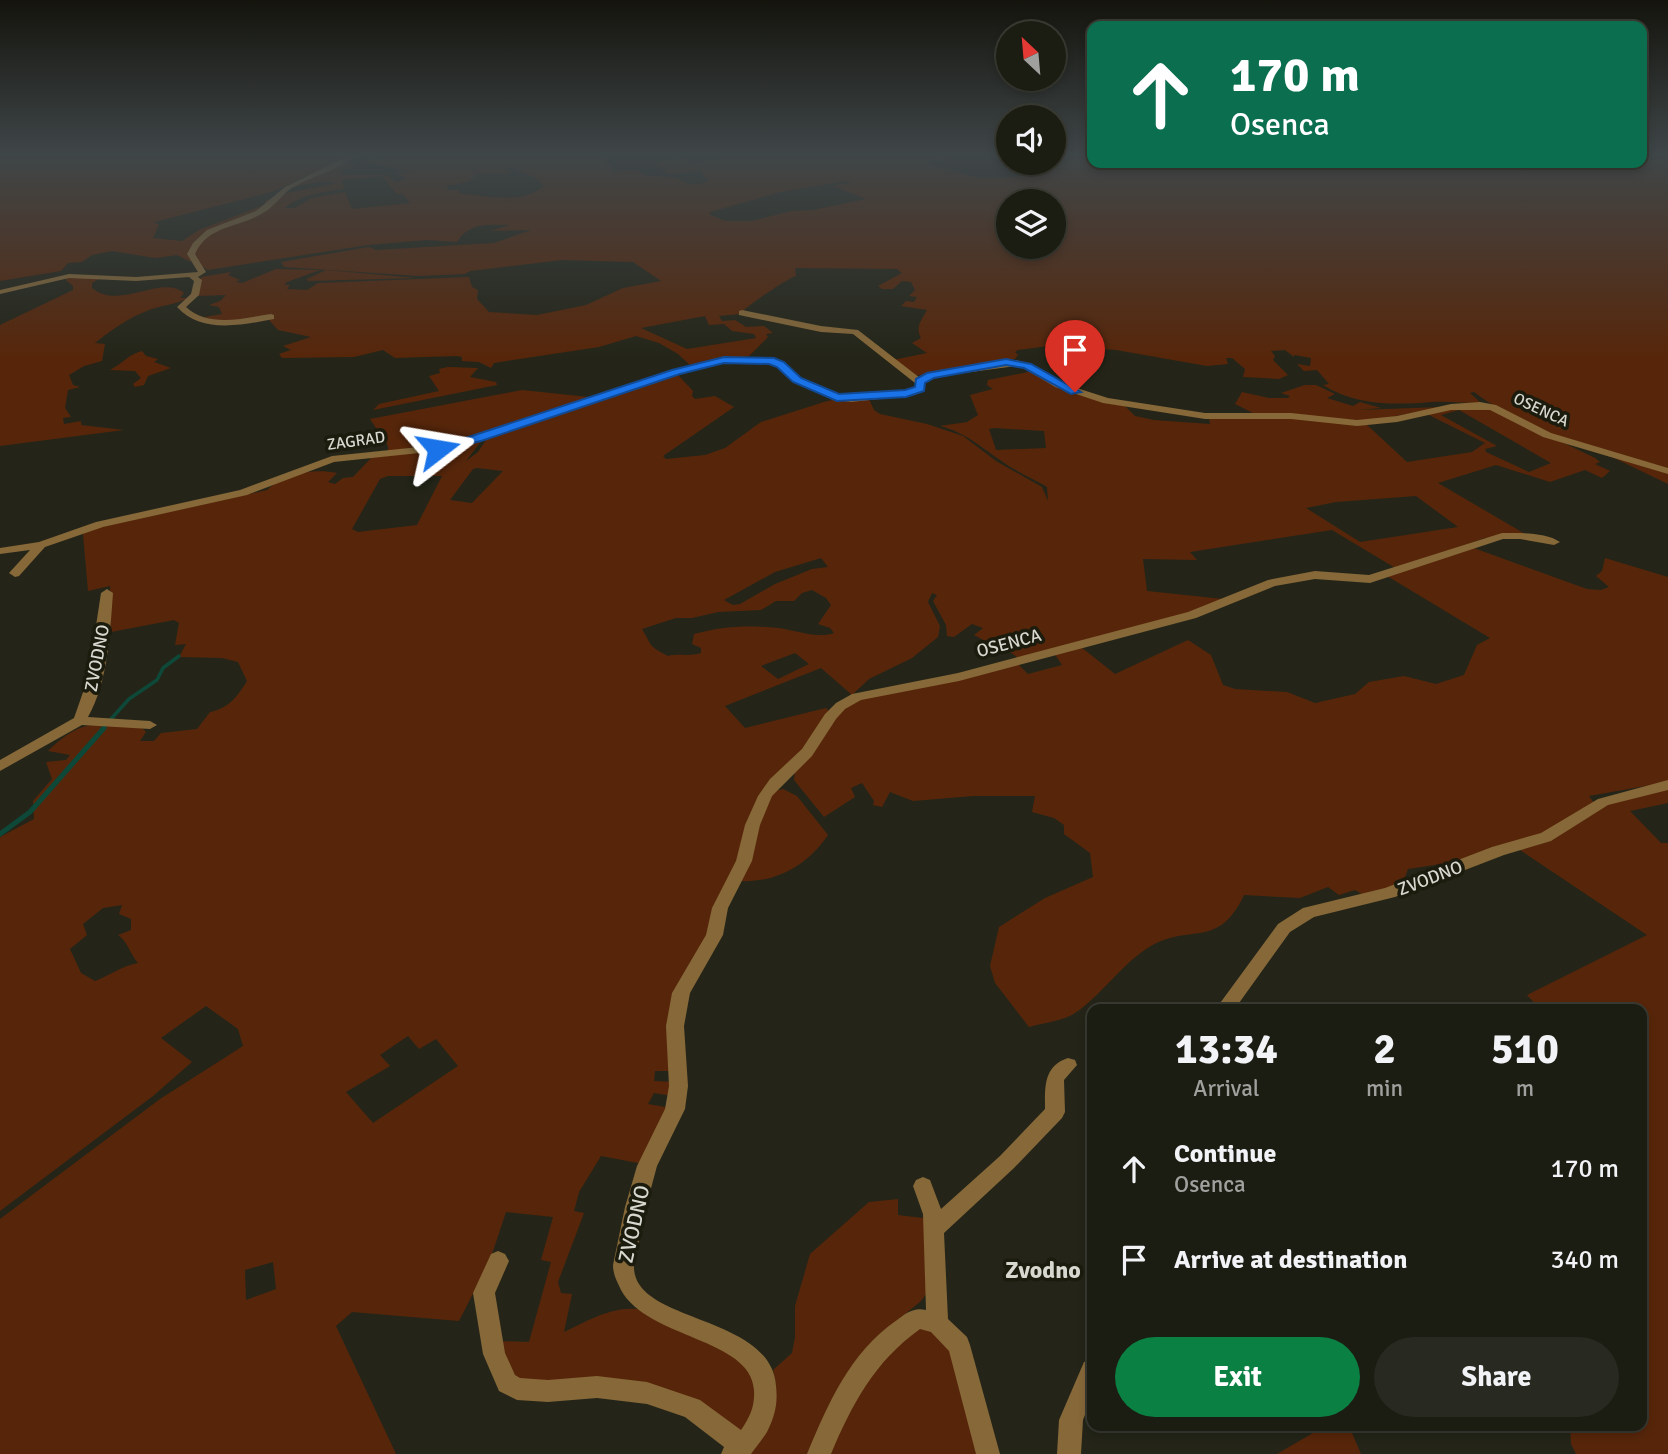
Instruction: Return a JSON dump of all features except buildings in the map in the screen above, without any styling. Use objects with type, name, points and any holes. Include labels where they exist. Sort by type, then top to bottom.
[{"type":"street","points":[[0,292],[69,276],[136,279],[193,276],[202,272],[191,254],[193,247],[204,236],[232,224]]},
{"type":"street","points":[[193,276],[198,280],[195,295],[181,307],[196,318],[211,322],[271,317]]},
{"type":"street","points":[[742,313],[821,329],[855,332],[920,382]]},
{"type":"street","name":"OSENCA","points":[[676,372],[724,360],[759,359],[781,365],[797,380],[826,394],[851,399],[915,392],[920,388],[920,382],[931,375],[1006,362],[1027,366],[1058,385],[1085,395],[1174,413],[1291,416],[1357,422],[1396,419],[1451,407],[1480,405],[1493,407],[1547,435],[1668,471]]},
{"type":"street","name":"ZAGRAD","points":[[0,551],[41,545],[100,524],[243,493],[332,459],[438,449],[477,439],[676,372]]},
{"type":"street","name":"OSENCA","points":[[676,1037],[676,1013],[684,987],[714,937],[721,906],[745,858],[753,821],[767,792],[811,747],[829,715],[844,702],[998,667],[1192,615],[1242,593],[1297,577],[1315,575],[1370,579],[1502,536],[1554,542]]},
{"type":"street","name":"ZAGRAD","points":[[15,573],[41,545]]},
{"type":"street","name":"ZVODNO","points":[[80,721],[88,704],[103,635],[107,593]]},
{"type":"street","points":[[6,762],[80,721],[150,725]]},
{"type":"street","name":"ZVODNO","points":[[1228,1004],[1284,928],[1309,912],[1390,893],[1546,837],[1603,802],[1668,785]]},
{"type":"street","name":"ZVODNO","points":[[676,1037],[679,1089],[674,1111],[647,1166],[631,1227],[623,1272],[634,1294],[646,1303],[684,1325],[739,1346],[754,1356],[763,1373],[767,1396],[765,1411],[738,1450]]},
{"type":"street","points":[[934,1229],[1042,1128],[1055,1112],[1054,1079],[1057,1071],[1068,1065]]},
{"type":"street","points":[[923,1186],[929,1198],[934,1229],[937,1323]]},
{"type":"street","points":[[498,1262],[484,1293],[494,1354],[508,1383],[517,1389],[548,1391],[597,1387],[647,1393],[692,1408],[738,1450]]},
{"type":"street","points":[[819,1454],[856,1374],[892,1334],[918,1318],[937,1323],[959,1345],[988,1454]]},
{"type":"street","points":[[1069,1454],[1071,1420],[1087,1382]]},
{"type":"shaded area","points":[[0,224],[157,224],[159,225],[153,238],[182,241],[215,224],[230,224],[196,240],[189,251],[191,262],[177,255],[155,258],[112,251],[92,255],[82,262],[68,263],[61,271],[0,281]]},
{"type":"shaded area","points":[[234,224],[996,224],[996,259],[1066,259],[1066,224],[1668,224],[1668,484],[1608,455],[1558,438],[1528,424],[1474,392],[1470,393],[1481,403],[1403,404],[1349,397],[1323,385],[1329,384],[1317,370],[1304,371],[1297,364],[1310,366],[1311,358],[1294,357],[1285,350],[1271,351],[1275,356],[1273,360],[1288,375],[1279,379],[1243,377],[1245,369],[1232,358],[1226,358],[1228,364],[1207,366],[1064,344],[1018,350],[1015,352],[1018,355],[1015,359],[915,376],[893,360],[927,353],[912,343],[921,338],[919,327],[927,310],[901,306],[906,301],[914,302],[917,297],[909,296],[915,290],[911,282],[902,281],[893,289],[882,289],[878,286],[902,273],[897,269],[795,268],[796,276],[767,293],[740,314],[719,316],[722,321],[735,320],[746,327],[764,326],[773,333],[766,334],[768,337],[749,356],[691,366],[678,354],[659,343],[636,336],[599,347],[494,363],[491,368],[479,362],[462,361],[462,357],[457,356],[395,358],[383,350],[354,357],[282,358],[279,354],[291,350],[283,346],[311,337],[278,330],[269,320],[234,323],[199,318],[222,314],[219,307],[209,305],[220,301],[226,295],[197,296],[201,277],[231,272],[228,275],[240,280],[236,282],[242,283],[276,269],[320,270],[284,285],[290,285],[287,289],[307,290],[318,283],[469,277],[472,287],[478,290],[477,299],[489,312],[537,315],[586,305],[623,288],[661,281],[633,262],[562,260],[470,271],[465,274],[418,276],[284,267],[281,262],[369,247],[376,250],[494,243],[531,230],[491,231],[510,225],[473,228],[457,242],[427,240],[368,245],[208,270],[198,262],[194,249],[209,234]],"holes":[[[705,316],[709,325],[724,324],[732,331],[754,334],[756,338],[687,349],[641,328]]]},
{"type":"shaded area","points":[[326,270],[416,278],[308,281],[307,279]]},
{"type":"shaded area","points":[[66,277],[102,277],[92,283],[92,288],[103,294],[127,295],[164,287],[175,288],[184,293],[180,298],[188,298],[149,310],[121,324],[95,343],[105,344],[102,361],[84,366],[69,375],[73,385],[80,387],[68,390],[65,408],[71,417],[63,418],[64,424],[81,421],[81,425],[124,430],[0,446],[0,325],[73,290]]},
{"type":"shaded area","points":[[142,351],[146,356],[158,359],[154,362],[171,368],[148,376],[144,385],[135,387],[133,384],[141,378],[135,371],[110,370],[133,354]]},
{"type":"shaded area","points":[[448,367],[478,368],[470,377],[496,382],[497,385],[373,410],[379,404],[439,391],[429,376]]},
{"type":"shaded area","points":[[1033,371],[1048,381],[1125,406],[1135,416],[1154,420],[1210,424],[1209,417],[1276,417],[1366,424],[1407,462],[1472,452],[1485,443],[1427,414],[1464,406],[1489,407],[1595,458],[1600,462],[1595,464],[1610,471],[1602,478],[1585,470],[1550,482],[1496,465],[1438,483],[1527,535],[1485,538],[1397,569],[1332,530],[1190,552],[1197,560],[1143,559],[1147,591],[1223,599],[1207,608],[1018,658],[1000,644],[995,646],[974,635],[983,628],[972,624],[954,637],[947,636],[946,625],[933,601],[937,595],[932,593],[928,602],[940,626],[938,637],[912,658],[869,679],[852,695],[821,668],[725,706],[745,728],[826,708],[829,711],[813,738],[776,780],[712,931],[689,965],[673,1071],[655,1071],[654,1081],[676,1082],[673,1096],[654,1093],[648,1104],[671,1108],[643,1164],[601,1156],[579,1192],[574,1211],[584,1213],[558,1282],[561,1293],[572,1294],[564,1332],[608,1312],[637,1309],[742,1356],[762,1387],[747,1434],[716,1415],[516,1378],[498,1341],[529,1342],[551,1262],[541,1260],[553,1217],[506,1212],[487,1269],[459,1321],[352,1312],[336,1326],[396,1454],[0,1454],[0,1219],[160,1099],[243,1046],[238,1029],[206,1006],[161,1038],[192,1062],[153,1096],[0,1211],[0,837],[34,819],[33,801],[52,779],[46,762],[66,760],[70,755],[48,751],[71,732],[91,725],[142,728],[146,732],[140,741],[154,741],[161,733],[197,729],[210,712],[232,701],[247,681],[238,662],[222,658],[179,657],[186,644],[175,645],[179,623],[174,620],[111,632],[110,586],[88,591],[83,534],[100,527],[267,490],[282,479],[300,473],[337,473],[328,482],[335,484],[343,478],[353,477],[374,455],[482,440],[466,461],[478,452],[488,437],[677,374],[693,391],[692,396],[695,399],[715,396],[734,407],[663,456],[666,459],[705,455],[725,448],[761,422],[824,402],[841,398],[869,399],[874,410],[880,414],[927,424],[963,436],[996,461],[1042,487],[1048,501],[1047,487],[1008,466],[965,436],[940,426],[967,422],[978,415],[970,395],[993,389],[987,385],[988,380]],"holes":[[[1459,410],[1551,463],[1529,472],[1486,452],[1485,449],[1497,446],[1441,415]],[[989,429],[1044,431],[1046,448],[996,450]],[[473,469],[503,471],[472,503],[450,500]],[[388,476],[442,476],[417,525],[358,532],[352,529],[380,479]],[[1416,496],[1458,527],[1360,542],[1306,508],[1336,502]],[[821,558],[828,567],[812,569],[733,605],[724,600],[775,572]],[[812,590],[826,598],[831,605],[818,624],[830,628],[834,633],[813,635],[778,628],[725,628],[694,634],[692,644],[701,648],[701,653],[668,656],[651,645],[642,629],[676,618],[761,610],[776,601],[794,601],[802,593]],[[795,653],[809,664],[778,679],[761,666]],[[122,905],[119,914],[131,919],[131,930],[118,935],[138,963],[95,981],[81,973],[70,949],[87,935],[83,924],[103,908]],[[408,1036],[419,1049],[436,1039],[458,1066],[373,1123],[346,1092],[390,1066],[380,1055]],[[273,1262],[276,1289],[246,1300],[245,1270]]]},
{"type":"shaded area","points":[[1305,385],[1316,385],[1335,394],[1327,398],[1353,406],[1360,402],[1381,408],[1358,410],[1442,407],[1371,421],[1255,414],[1235,404],[1242,392],[1269,398],[1288,398],[1290,396],[1281,393]]},
{"type":"shaded area","points":[[522,390],[598,398],[467,440],[388,451],[388,446],[370,419]]},
{"type":"shaded area","points":[[1471,547],[1587,589],[1601,590],[1609,587],[1596,576],[1602,571],[1605,558],[1668,577],[1668,782],[1589,796],[1594,803],[1548,833],[1468,860],[1408,869],[1402,885],[1365,896],[1355,890],[1339,895],[1328,887],[1300,898],[1244,895],[1224,923],[1202,932],[1165,939],[1151,946],[1131,961],[1085,1006],[1065,1018],[1029,1027],[995,983],[990,966],[999,927],[1045,898],[1093,877],[1090,853],[1064,834],[1064,825],[1054,818],[1032,812],[1035,796],[973,796],[913,801],[890,792],[882,807],[873,805],[874,801],[862,783],[851,788],[855,797],[824,817],[794,780],[795,770],[843,706],[856,700],[1017,663],[1028,674],[1062,665],[1054,653],[1081,647],[1115,674],[1188,640],[1211,655],[1223,685],[1235,689],[1287,692],[1315,703],[1355,694],[1369,682],[1404,676],[1436,684],[1464,675],[1477,645],[1490,638],[1387,576]]},
{"type":"shaded area","points":[[783,789],[797,796],[828,835],[811,855],[790,870],[766,879],[740,881],[757,820],[774,791]]},
{"type":"shaded area","points":[[1668,789],[1668,803],[1630,811],[1661,843],[1668,843],[1668,1454],[1576,1454],[1571,1444],[1570,1431],[1647,1431],[1647,1004],[1535,1004],[1527,995],[1647,935],[1520,850],[1554,839],[1605,805]]},
{"type":"shaded area","points":[[898,1199],[898,1215],[931,1219],[932,1286],[921,1301],[876,1338],[811,1454],[746,1454],[761,1435],[771,1415],[775,1394],[773,1370],[792,1353],[795,1306],[810,1254],[869,1202]]},
{"type":"shaded area","points":[[927,1325],[955,1346],[979,1454],[829,1454],[857,1391],[899,1337]]},
{"type":"shaded area","points":[[1316,1431],[1351,1431],[1361,1454],[1277,1454]]},
{"type":"waterway","points":[[102,729],[129,699],[157,680],[163,668],[179,656]]},
{"type":"waterway","points":[[0,834],[30,812],[104,728]]},
{"type":"district","name":"Zvodno","points":[[1043,1270]]},
{"type":"route","points":[[438,449],[477,439],[676,372],[724,360],[771,360],[781,365],[797,380],[826,394],[851,399],[915,392],[920,388],[923,378],[931,375],[1006,362],[1027,366],[1075,392]]}]
